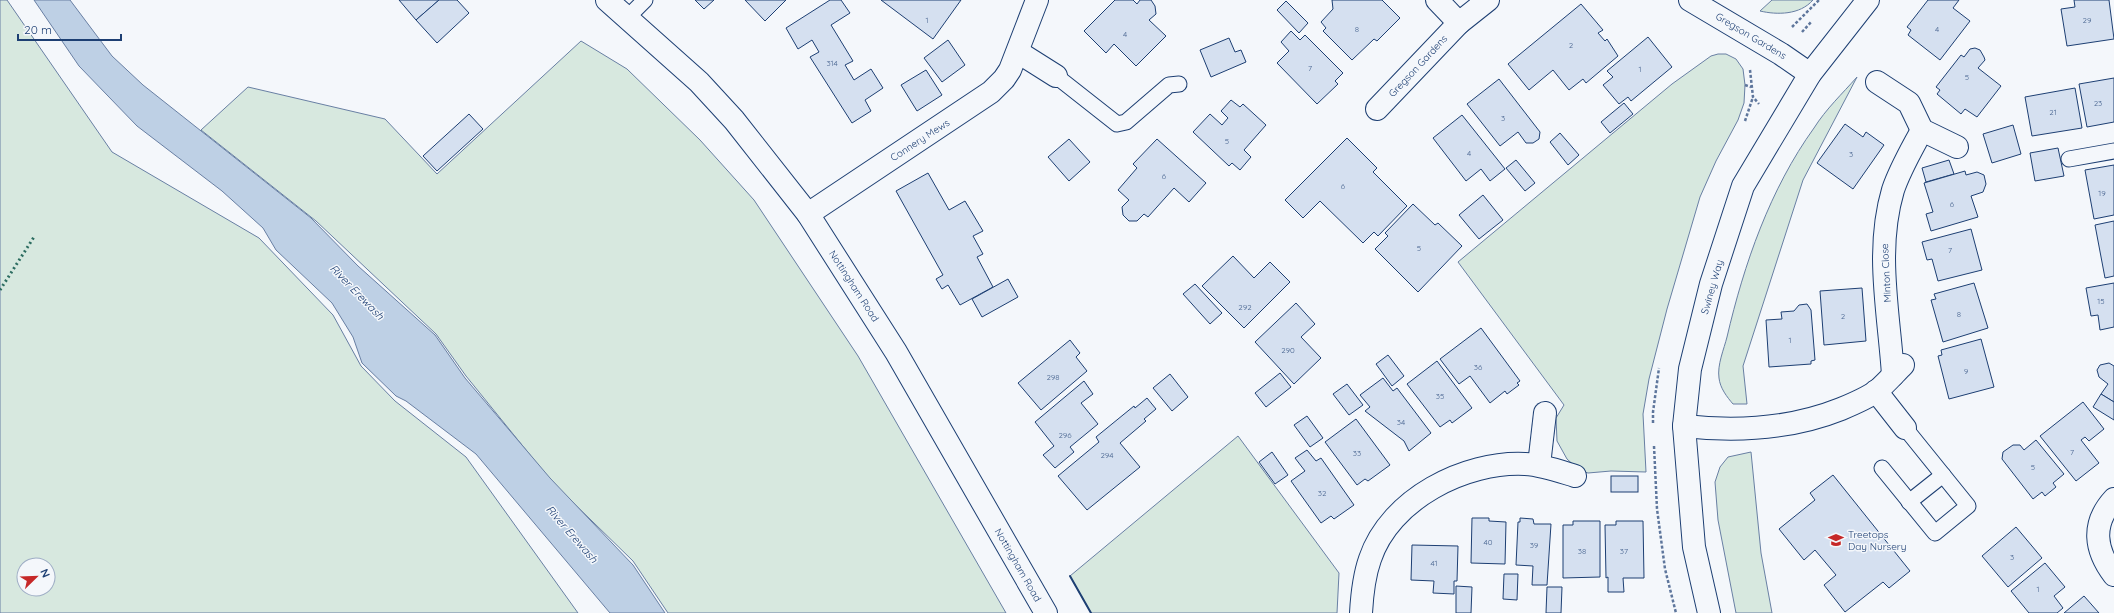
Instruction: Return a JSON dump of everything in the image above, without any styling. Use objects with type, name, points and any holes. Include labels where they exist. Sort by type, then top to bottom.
[{"type":"street","name":"Nottingham Road","points":[[607,0],[699,82],[734,120],[808,214],[896,352],[1046,613]]},
{"type":"street","name":"Connery Mews","points":[[808,214],[991,92],[1004,79],[1018,52],[1037,0]]},
{"type":"street","points":[[1437,0],[1459,23]]},
{"type":"street","name":"Gregson Gardens","points":[[1378,109],[1459,23],[1488,0]]},
{"type":"street","name":"Gregson Gardens","points":[[1690,0],[1764,44],[1810,74]]},
{"type":"street","name":"Swiney Way","points":[[1709,613],[1694,547],[1684,426],[1690,369],[1712,284],[1743,186],[1810,74],[1868,0]]},
{"type":"street","points":[[1018,52],[1056,76]]},
{"type":"street","points":[[1877,82],[1909,103],[1922,130],[1957,147]]},
{"type":"street","name":"Minton Close","points":[[1684,426],[1735,429],[1792,424],[1818,418],[1850,405],[1876,391],[1900,368],[1885,285],[1885,230],[1895,185],[1922,130]]},
{"type":"street","points":[[1876,391],[1905,428]]},
{"type":"street","points":[[1539,466],[1545,413]]},
{"type":"street","points":[[1361,613],[1362,592],[1370,559],[1384,531],[1402,511],[1428,490],[1453,476],[1482,468],[1507,464],[1539,466],[1575,476]]},
{"type":"street","points":[[2114,499],[2099,523],[2098,537],[2100,552],[2114,575]]},
{"type":"lane","points":[[627,18],[645,0]]},
{"type":"lane","points":[[1056,76],[1117,124],[1126,122],[1169,85],[1179,84]]},
{"type":"lane","points":[[2069,159],[2114,151]]},
{"type":"lane","points":[[1882,468],[1935,533],[1968,506],[1905,428]]},
{"type":"lane","points":[[1910,502],[1943,475]]},
{"type":"path","points":[[1786,32],[1819,0]]},
{"type":"path","points":[[1761,106],[1753,97],[1750,77],[1752,63],[1764,44]]},
{"type":"path","points":[[1745,85],[1751,87]]},
{"type":"shaded area","points":[[0,0],[7,0],[112,152],[259,238],[333,315],[361,366],[395,401],[466,457],[578,613],[0,613]]},
{"type":"shaded area","points":[[1772,0],[1813,0],[1802,9],[1788,13],[1760,11]]},
{"type":"shaded area","points":[[581,41],[627,69],[700,140],[754,200],[858,356],[1006,613],[668,613],[633,561],[552,482],[466,376],[436,334],[316,221],[201,130],[248,87],[385,119],[437,174]]},
{"type":"shaded area","points":[[1726,54],[1736,59],[1743,69],[1745,85],[1744,103],[1738,120],[1716,161],[1700,197],[1667,309],[1649,379],[1643,414],[1646,472],[1611,471],[1588,473],[1579,470],[1567,459],[1557,441],[1556,418],[1564,405],[1458,262],[1672,84],[1711,56]]},
{"type":"shaded area","points":[[1857,77],[1803,180],[1743,366],[1747,404],[1733,404],[1722,389],[1719,378],[1719,368],[1742,282],[1760,228],[1784,176],[1798,152],[1824,114]]},
{"type":"shaded area","points":[[1238,436],[1339,573],[1337,613],[1091,613],[1070,576]]},
{"type":"shaded area","points":[[1751,452],[1761,553],[1772,613],[1736,613],[1718,520],[1715,482],[1720,467],[1728,457]]},
{"type":"water","name":"River Erewash","points":[[34,0],[70,0],[112,56],[143,85],[311,218],[358,266],[435,335],[465,378],[550,478],[633,565],[665,613],[610,613],[476,454],[406,401],[396,396],[362,363],[353,337],[332,303],[276,250],[263,228],[222,191],[137,126],[79,66]]},
{"type":"building","points":[[399,0],[439,0],[416,20]]},
{"type":"building","points":[[439,0],[457,0],[469,13],[437,43],[416,20]]},
{"type":"building","points":[[695,0],[714,0],[704,9]]},
{"type":"building","points":[[745,0],[786,0],[765,21]]},
{"type":"building","points":[[830,0],[841,0],[850,13],[831,25],[853,61],[845,65],[854,80],[871,69],[883,88],[865,100],[871,111],[852,123],[810,57],[819,52],[812,40],[798,49],[786,28]]},
{"type":"building","points":[[881,0],[961,0],[933,39]]},
{"type":"building","points":[[1115,0],[1133,0],[1137,4],[1140,0],[1151,0],[1155,6],[1156,14],[1149,20],[1166,36],[1136,66],[1114,44],[1106,53],[1084,31]]},
{"type":"building","points":[[1332,0],[1382,0],[1400,18],[1377,41],[1374,39],[1352,60],[1323,31],[1326,28],[1321,22],[1333,9]]},
{"type":"building","points":[[1928,0],[1959,0],[1953,8],[1970,21],[1940,60],[1908,35],[1911,30],[1907,27]]},
{"type":"building","points":[[2074,0],[2109,0],[2114,39],[2067,46],[2061,9],[2075,7]]},
{"type":"building","points":[[1286,1],[1308,23],[1299,33],[1277,10]]},
{"type":"building","points":[[1581,4],[1603,30],[1598,33],[1605,41],[1607,39],[1618,56],[1586,83],[1583,79],[1569,90],[1553,70],[1529,90],[1508,64]]},
{"type":"building","points":[[1291,31],[1300,40],[1305,35],[1343,73],[1335,81],[1338,84],[1317,104],[1277,63],[1289,51],[1281,42]]},
{"type":"building","points":[[1648,37],[1672,67],[1631,101],[1628,97],[1619,104],[1603,85],[1613,77],[1607,71]]},
{"type":"building","points":[[1229,38],[1235,52],[1241,50],[1246,62],[1211,77],[1200,50]]},
{"type":"building","points":[[948,40],[965,65],[942,82],[924,58]]},
{"type":"building","points":[[1975,48],[1980,50],[1985,60],[1978,68],[2001,86],[1977,117],[1965,109],[1961,114],[1937,94],[1940,90],[1936,87],[1961,55],[1964,57],[1970,49]]},
{"type":"building","points":[[926,70],[942,95],[917,111],[901,85]]},
{"type":"building","points":[[2114,78],[2114,122],[2087,127],[2079,84]]},
{"type":"building","points":[[1499,79],[1540,132],[1539,139],[1533,143],[1526,143],[1518,132],[1500,146],[1467,104]]},
{"type":"building","points":[[2075,88],[2082,128],[2032,136],[2025,97]]},
{"type":"building","points":[[1231,100],[1240,107],[1243,104],[1266,125],[1244,150],[1251,157],[1240,170],[1232,163],[1229,166],[1193,132],[1210,114],[1222,125],[1228,118],[1221,111]]},
{"type":"building","points":[[1624,103],[1633,114],[1610,133],[1601,122]]},
{"type":"building","points":[[469,114],[483,129],[437,171],[423,156]]},
{"type":"building","points":[[1462,115],[1505,169],[1490,181],[1481,169],[1466,181],[1433,138]]},
{"type":"building","points":[[1845,124],[1863,137],[1866,132],[1884,145],[1853,189],[1817,163]]},
{"type":"building","points":[[2013,125],[2021,154],[1992,163],[1983,134]]},
{"type":"building","points":[[1560,133],[1579,155],[1568,165],[1550,142]]},
{"type":"building","points":[[1347,138],[1377,168],[1373,172],[1407,206],[1378,236],[1374,232],[1363,243],[1320,201],[1303,218],[1285,200]]},
{"type":"building","points":[[1069,139],[1090,162],[1069,181],[1048,157]]},
{"type":"building","points":[[1157,139],[1206,183],[1189,202],[1174,188],[1148,217],[1144,214],[1137,221],[1129,221],[1123,215],[1122,207],[1129,200],[1118,190],[1137,168],[1133,164]]},
{"type":"building","points":[[2058,148],[2064,176],[2035,181],[2030,153]]},
{"type":"building","points":[[1516,160],[1535,183],[1525,191],[1506,168]]},
{"type":"building","points":[[1949,160],[1954,174],[1926,182],[1922,168]]},
{"type":"building","points":[[2114,165],[2114,215],[2094,219],[2085,170]]},
{"type":"building","points":[[1965,171],[1966,175],[1977,172],[1984,175],[1986,184],[1983,192],[1971,196],[1978,217],[1931,231],[1926,214],[1933,212],[1924,183]]},
{"type":"building","points":[[928,173],[949,210],[965,201],[983,231],[973,236],[983,254],[977,257],[993,287],[960,305],[948,285],[942,289],[936,279],[943,275],[896,191]]},
{"type":"building","points":[[1483,195],[1503,220],[1479,239],[1459,215]]},
{"type":"building","points":[[1413,204],[1435,225],[1438,223],[1462,246],[1418,292],[1375,249],[1388,236],[1385,233]]},
{"type":"building","points":[[2114,221],[2114,276],[2105,278],[2095,225]]},
{"type":"building","points":[[1971,229],[1982,270],[1938,281],[1932,259],[1927,260],[1922,242]]},
{"type":"building","points":[[1233,256],[1254,278],[1270,262],[1290,282],[1244,328],[1202,286]]},
{"type":"building","points":[[1008,279],[1018,297],[982,317],[972,299]]},
{"type":"building","points":[[1974,283],[1988,328],[1943,342],[1931,300],[1936,299],[1934,294]]},
{"type":"building","points":[[2114,283],[2114,327],[2100,330],[2098,315],[2091,316],[2086,288]]},
{"type":"building","points":[[1195,284],[1222,313],[1210,324],[1183,294]]},
{"type":"building","points":[[1862,288],[1866,341],[1824,345],[1820,291]]},
{"type":"building","points":[[1296,303],[1315,324],[1301,337],[1321,358],[1294,384],[1255,342]]},
{"type":"building","points":[[1807,304],[1811,310],[1815,360],[1811,361],[1811,364],[1769,367],[1766,320],[1782,319],[1781,312],[1794,311],[1799,305]]},
{"type":"building","points":[[1481,328],[1520,381],[1517,383],[1519,385],[1507,394],[1505,391],[1490,403],[1470,376],[1459,384],[1440,359]]},
{"type":"building","points":[[1981,339],[1994,387],[1949,399],[1938,356],[1942,355],[1941,350]]},
{"type":"building","points":[[1070,340],[1080,353],[1076,357],[1087,371],[1041,410],[1018,383]]},
{"type":"building","points":[[1388,355],[1404,376],[1392,386],[1376,364]]},
{"type":"building","points":[[1437,361],[1472,408],[1452,423],[1450,420],[1440,427],[1407,384]]},
{"type":"building","points":[[2109,363],[2114,366],[2114,402],[2101,394],[2108,384],[2099,377],[2097,370],[2100,365]]},
{"type":"building","points":[[1280,373],[1291,387],[1266,407],[1255,393]]},
{"type":"building","points":[[1170,374],[1188,397],[1172,411],[1153,388]]},
{"type":"building","points":[[1383,378],[1393,391],[1397,388],[1431,433],[1409,451],[1404,441],[1365,411],[1370,407],[1360,395]]},
{"type":"building","points":[[1084,381],[1093,394],[1081,403],[1098,424],[1070,447],[1074,452],[1055,468],[1043,455],[1054,446],[1035,422]]},
{"type":"building","points":[[1347,384],[1363,405],[1349,415],[1333,394]]},
{"type":"building","points":[[2101,394],[2114,402],[2114,420],[2093,407]]},
{"type":"building","points":[[1147,398],[1156,409],[1144,419],[1146,421],[1120,443],[1140,467],[1087,510],[1058,476],[1099,442],[1096,437],[1134,406],[1135,408]]},
{"type":"building","points":[[2083,402],[2104,429],[2089,441],[2085,437],[2081,440],[2099,463],[2076,481],[2040,436]]},
{"type":"building","points":[[1307,416],[1323,438],[1310,447],[1294,425]]},
{"type":"building","points":[[1356,419],[1390,465],[1368,481],[1365,479],[1357,485],[1325,442]]},
{"type":"building","points":[[2036,440],[2064,474],[2053,483],[2056,487],[2045,496],[2042,492],[2033,499],[2002,459],[2003,452],[2013,445],[2020,445],[2024,450]]},
{"type":"building","points":[[1307,450],[1316,461],[1321,458],[1354,505],[1334,519],[1331,516],[1321,523],[1291,481],[1305,471],[1295,458]]},
{"type":"building","points":[[1272,452],[1288,475],[1275,484],[1259,462]]},
{"type":"building","name":"Treetops Day Nursery","points":[[1833,475],[1910,571],[1889,588],[1883,582],[1845,612],[1824,585],[1836,575],[1815,550],[1804,560],[1779,529],[1815,500],[1810,493]]},
{"type":"building","points":[[1611,476],[1638,476],[1638,492],[1611,492]]},
{"type":"building","points":[[1472,518],[1489,518],[1489,521],[1506,522],[1505,564],[1471,563]]},
{"type":"building","points":[[1520,518],[1533,519],[1534,524],[1551,524],[1547,585],[1532,585],[1533,566],[1516,565],[1518,522],[1520,522]]},
{"type":"building","points":[[1573,521],[1600,521],[1600,577],[1563,578],[1563,525],[1573,525]]},
{"type":"building","points":[[1616,521],[1643,521],[1644,578],[1623,578],[1624,592],[1608,592],[1608,577],[1606,578],[1605,525],[1616,525]]},
{"type":"building","points":[[2016,527],[2042,558],[2008,587],[1982,556]]},
{"type":"building","points":[[1412,545],[1458,546],[1457,581],[1454,581],[1454,594],[1433,593],[1434,581],[1411,580]]},
{"type":"building","points":[[2045,563],[2065,587],[2054,596],[2063,608],[2057,613],[2029,613],[2011,591]]},
{"type":"building","points":[[1504,574],[1518,574],[1517,600],[1503,599]]},
{"type":"building","points":[[1456,586],[1472,587],[1471,613],[1456,613]]},
{"type":"building","points":[[1547,587],[1562,587],[1561,613],[1546,613]]},
{"type":"building","points":[[2084,596],[2099,613],[2064,613]]},
{"type":"hedge","points":[[0,290],[34,237]]},
{"type":"wall","points":[[1070,576],[1091,613]]},
{"type":"place","name":"Treetops Day Nursery","points":[[1836,540]]}]
